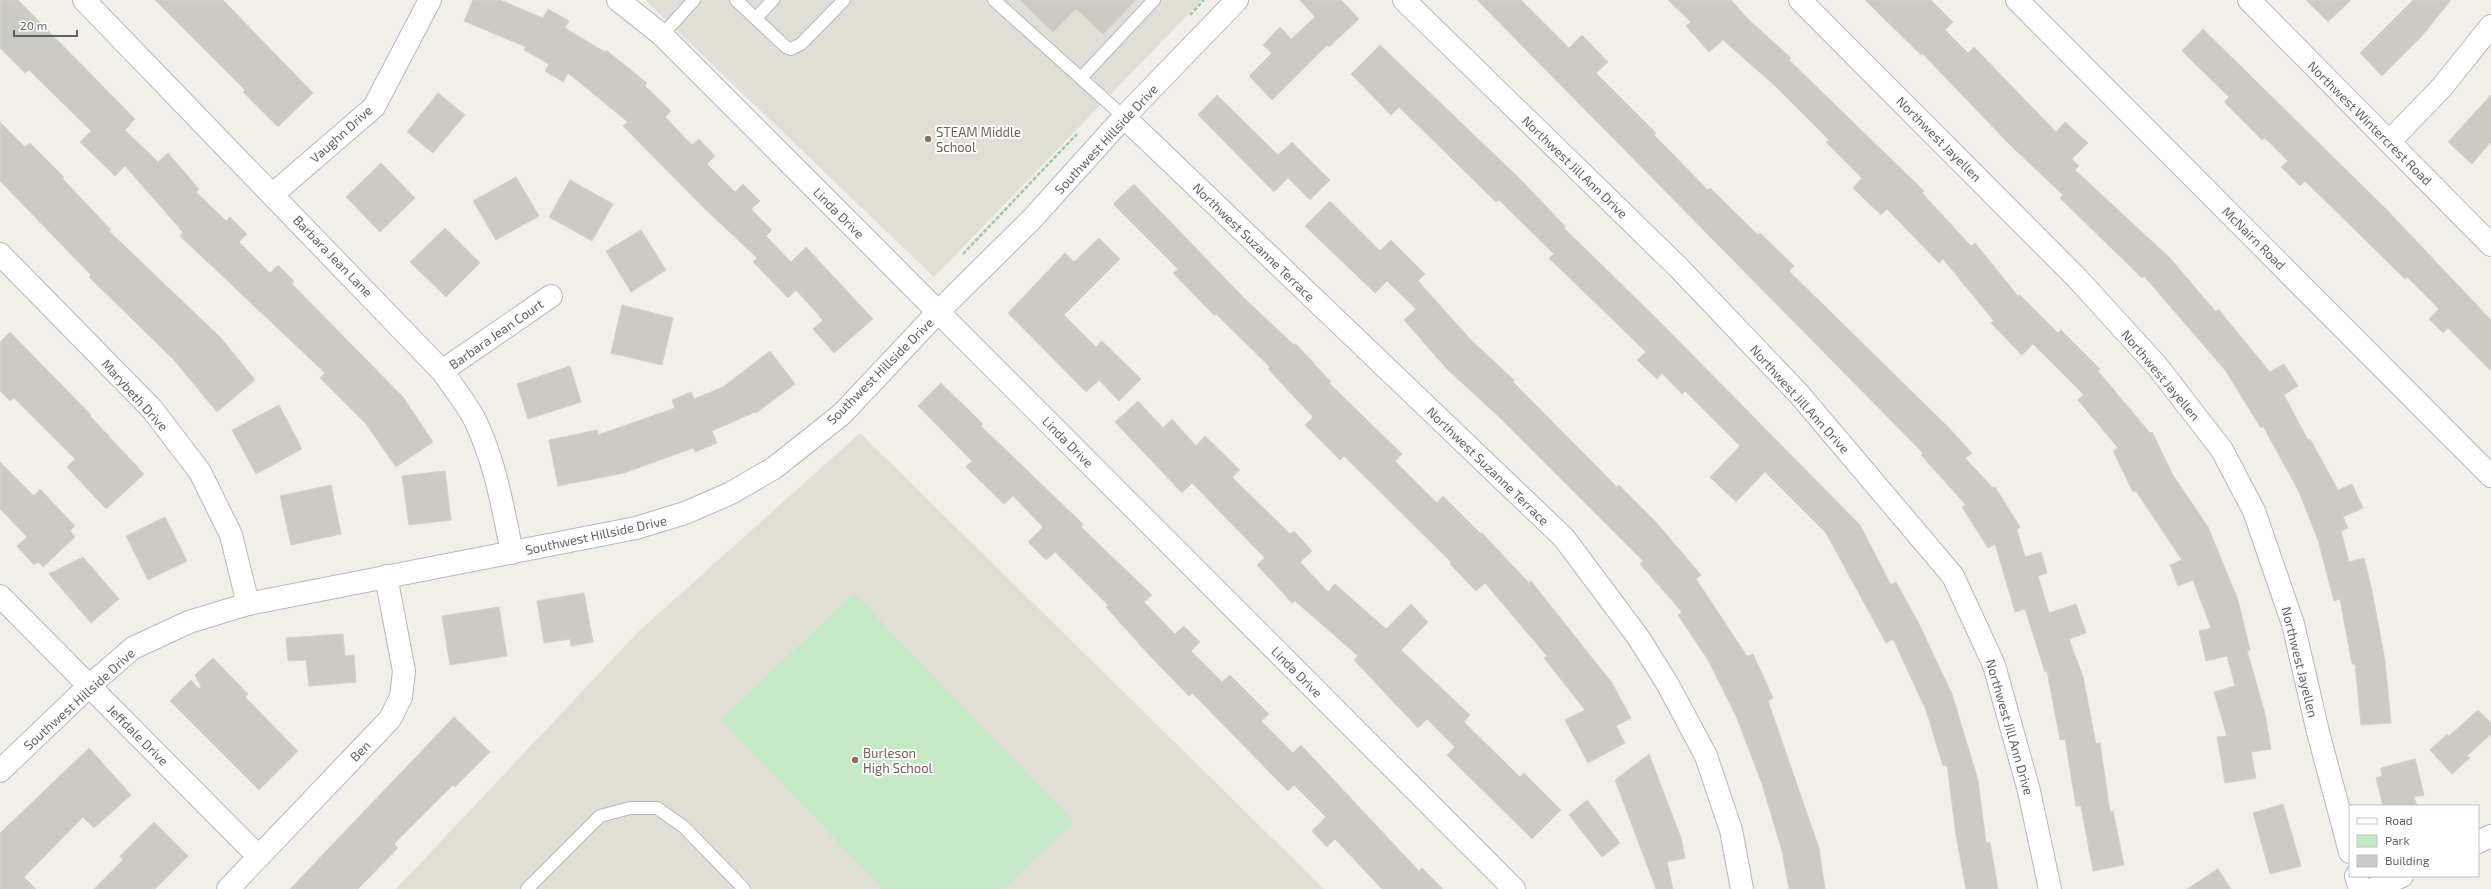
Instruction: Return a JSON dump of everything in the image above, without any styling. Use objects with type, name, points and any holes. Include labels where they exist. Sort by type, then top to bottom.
[{"type":"street","name":"Barbara Jean Lane","points":[[84,0],[273,194],[442,371],[474,418],[489,452],[500,489],[512,553]]},
{"type":"street","name":"Vaughn Drive","points":[[273,194],[374,107],[430,0]]},
{"type":"street","name":"Linda Drive","points":[[618,0],[662,35],[1514,889]]},
{"type":"street","name":"Southwest Hillside Drive","points":[[0,771],[89,686],[133,648],[189,622],[248,604],[386,576],[512,553],[662,521],[685,514],[731,493],[774,468],[842,414],[938,312],[1031,220],[1124,117],[1237,0]]},
{"type":"street","name":"Northwest Jill Ann Drive","points":[[1404,0],[1679,268],[1799,394],[1953,576],[1994,665],[2029,791],[2050,889]]},
{"type":"street","name":"Northwest Jayellen","points":[[1800,0],[2077,278],[2157,366],[2222,450],[2254,511],[2293,624],[2318,732],[2349,848]]},
{"type":"street","name":"McNairn Road","points":[[2017,0],[2491,476]]},
{"type":"street","name":"Northwest Wintercrest Road","points":[[2249,0],[2491,245]]},
{"type":"street","points":[[2390,142],[2442,87],[2491,26]]},
{"type":"street","name":"Northwest Suzanne Terrace","points":[[1124,117],[1564,538],[1638,637],[1667,683],[1706,756],[1731,830],[1742,889]]},
{"type":"street","name":"Marybeth Drive","points":[[0,254],[152,409],[200,472],[230,535],[248,604]]},
{"type":"street","name":"Barbara Jean Court","points":[[442,371],[551,296]]},
{"type":"street","name":"Ben","points":[[228,889],[390,719],[401,697],[404,670],[386,576]]},
{"type":"street","name":"Jeffdale Drive","points":[[0,596],[259,857]]},
{"type":"street","points":[[2479,842],[2491,836]]},
{"type":"street","points":[[2356,877],[2360,889]]},
{"type":"street","points":[[2373,889],[2400,877]]},
{"type":"lane","points":[[662,35],[694,0]]},
{"type":"lane","points":[[736,0],[786,47],[797,48],[844,0]]},
{"type":"lane","points":[[756,18],[773,0]]},
{"type":"lane","points":[[994,0],[1124,117]]},
{"type":"lane","points":[[1081,78],[1154,0]]},
{"type":"lane","points":[[527,889],[600,816],[630,808],[657,808],[684,827],[744,889]]},
{"type":"path","points":[[1188,17],[1204,0]]},
{"type":"path","points":[[958,260],[1081,130]]},
{"type":"shaded area","name":"STEAM Middle School","points":[[1202,0],[934,277],[646,1]]},
{"type":"shaded area","name":"Burleson High School","points":[[860,433],[1324,889],[396,889],[638,632]]},
{"type":"green space","points":[[854,593],[1074,822],[1003,889],[883,889],[721,720]]},
{"type":"building","points":[[0,0],[18,0],[135,119],[125,130],[158,162],[168,153],[199,189],[196,192],[226,221],[230,217],[247,234],[239,242],[270,273],[278,265],[294,281],[292,284],[403,397],[433,442],[396,467],[366,424],[320,378],[325,373],[180,236],[183,232],[125,166],[115,176],[80,142],[91,131],[29,70],[25,73],[0,48]]},
{"type":"building","points":[[155,0],[223,0],[313,93],[278,127],[243,92],[245,90]]},
{"type":"building","points":[[473,0],[500,0],[543,18],[548,9],[569,21],[565,28],[605,52],[606,50],[647,83],[645,86],[671,111],[665,117],[692,145],[699,139],[715,156],[707,164],[735,192],[743,184],[760,201],[751,209],[772,230],[766,236],[791,262],[806,247],[873,319],[834,353],[813,329],[823,320],[796,290],[788,298],[753,262],[757,258],[704,208],[623,126],[628,122],[568,73],[563,82],[545,71],[549,64],[524,50],[526,47],[464,21]]},
{"type":"building","points":[[1020,0],[1136,0],[1103,34],[1076,9],[1053,32]]},
{"type":"building","points":[[1300,0],[1341,0],[1359,19],[1329,47],[1327,45],[1272,100],[1249,76],[1272,53],[1263,45],[1280,27],[1291,39],[1315,17]]},
{"type":"building","points":[[1477,0],[1521,0],[1569,48],[1582,35],[1608,62],[1596,73],[1656,133],[1654,135],[1708,190],[1710,188],[1758,235],[1760,233],[1794,266],[1789,271],[1950,429],[1972,453],[1965,458],[1993,488],[1995,487],[2020,527],[2017,530],[2025,557],[2041,552],[2047,573],[2038,576],[2049,613],[2076,604],[2086,633],[2069,639],[2083,677],[2096,744],[2100,743],[2110,812],[2113,811],[2124,865],[2093,871],[2081,806],[2076,806],[2065,739],[2060,740],[2047,671],[2045,672],[2025,609],[2015,612],[1995,544],[1988,548],[1962,507],[1966,505],[1921,455],[1923,453]]},
{"type":"building","points":[[1668,0],[1731,0],[1748,19],[1791,58],[1789,60],[1924,191],[1922,193],[1971,246],[1975,243],[2018,296],[2020,295],[2058,333],[2061,330],[2100,369],[2098,371],[2150,433],[2152,432],[2173,475],[2208,527],[2238,600],[2250,650],[2247,650],[2265,714],[2271,749],[2251,752],[2256,778],[2225,783],[2217,737],[2227,736],[2214,692],[2235,686],[2227,656],[2206,661],[2199,631],[2211,628],[2193,580],[2178,586],[2170,565],[2182,560],[2136,491],[2133,492],[2113,451],[2118,448],[2078,400],[2084,395],[2033,344],[2022,355],[1991,323],[1994,321],[1943,259],[1939,263],[1887,209],[1881,215],[1853,188],[1862,178],[1826,142],[1829,140],[1773,84],[1723,40],[1709,52],[1686,26],[1691,22]]},
{"type":"building","points":[[1865,0],[1931,0],[1953,22],[1945,30],[1968,53],[1974,47],[2056,132],[2065,122],[2088,143],[2072,159],[2079,166],[2075,170],[2170,258],[2216,312],[2218,309],[2270,372],[2284,364],[2298,386],[2284,395],[2308,440],[2310,439],[2338,490],[2352,484],[2363,508],[2343,517],[2348,528],[2341,531],[2349,562],[2364,558],[2372,591],[2385,661],[2391,723],[2361,725],[2355,664],[2352,664],[2340,599],[2334,601],[2318,540],[2299,492],[2263,426],[2261,428],[2225,370],[2144,276],[2142,278],[2060,198],[2063,195],[2010,145],[1922,53],[1921,55]]},
{"type":"building","points":[[2306,0],[2351,0],[2328,22]]},
{"type":"building","points":[[2413,0],[2451,0],[2421,37],[2382,76],[2360,53]]},
{"type":"building","points":[[2203,29],[2386,209],[2491,320],[2491,371],[2448,328],[2443,333],[2429,319],[2439,309],[2407,277],[2405,279],[2305,181],[2300,186],[2281,167],[2288,161],[2265,138],[2262,140],[2224,102],[2229,97],[2182,51]]},
{"type":"building","points":[[1380,45],[1520,179],[1565,226],[1564,228],[1659,321],[1860,525],[1891,585],[1896,582],[1918,622],[1952,694],[1978,780],[1986,843],[1990,842],[1998,889],[1966,889],[1956,835],[1947,765],[1943,766],[1926,710],[1893,639],[1886,643],[1826,533],[1765,472],[1736,502],[1710,477],[1740,446],[1685,391],[1682,394],[1662,373],[1657,379],[1637,360],[1646,352],[1549,258],[1554,254],[1499,200],[1496,202],[1399,107],[1391,115],[1351,74]]},
{"type":"building","points":[[438,93],[465,115],[433,153],[407,132]]},
{"type":"building","points":[[1217,95],[1278,155],[1292,142],[1330,180],[1310,200],[1288,178],[1274,192],[1198,115]]},
{"type":"building","points":[[2491,95],[2491,142],[2472,164],[2448,142]]},
{"type":"building","points":[[0,122],[25,147],[30,143],[64,177],[62,178],[111,230],[109,231],[221,338],[255,380],[217,412],[174,360],[89,277],[91,275],[0,181]]},
{"type":"building","points":[[381,163],[415,198],[380,232],[346,197]]},
{"type":"building","points":[[516,177],[539,216],[496,240],[473,201]]},
{"type":"building","points":[[570,180],[613,204],[592,241],[549,217]]},
{"type":"building","points":[[1134,184],[1244,298],[1294,345],[1296,344],[1331,382],[1329,383],[1402,454],[1395,461],[1437,503],[1443,496],[1481,534],[1482,533],[1529,583],[1531,581],[1612,683],[1631,718],[1616,726],[1625,743],[1588,763],[1565,720],[1585,710],[1544,658],[1547,656],[1485,583],[1476,591],[1450,564],[1451,562],[1344,456],[1340,460],[1305,425],[1313,417],[1268,369],[1270,367],[1216,314],[1214,315],[1173,273],[1178,269],[1113,204]]},
{"type":"building","points":[[1330,201],[1380,251],[1391,240],[1425,274],[1418,281],[1471,340],[1514,380],[1513,382],[1617,487],[1619,485],[1655,521],[1701,575],[1696,579],[1747,656],[1753,654],[1773,698],[1768,701],[1819,848],[1825,889],[1789,889],[1782,851],[1762,784],[1736,716],[1708,660],[1678,615],[1682,612],[1640,564],[1643,561],[1498,416],[1447,369],[1404,320],[1416,309],[1387,281],[1375,293],[1305,226]]},
{"type":"building","points":[[445,228],[480,263],[446,297],[410,262]]},
{"type":"building","points":[[641,230],[666,270],[631,292],[606,251]]},
{"type":"building","points":[[1099,238],[1120,259],[1064,315],[1096,347],[1102,341],[1141,379],[1119,401],[1099,380],[1086,392],[1008,313],[1065,253],[1074,262]]},
{"type":"building","points":[[622,305],[673,318],[662,365],[611,353]]},
{"type":"building","points":[[10,332],[91,415],[90,416],[144,474],[106,509],[67,467],[75,459],[14,398],[10,401],[0,391],[0,342]]},
{"type":"building","points":[[770,351],[795,384],[756,413],[755,412],[712,431],[717,443],[695,452],[693,448],[624,473],[558,486],[549,440],[597,430],[598,435],[675,408],[672,400],[691,392],[694,399],[723,387]]},
{"type":"building","points":[[570,366],[581,402],[528,419],[517,384]]},
{"type":"building","points":[[941,383],[983,424],[981,426],[1083,524],[1081,527],[1152,595],[1144,602],[1175,634],[1184,626],[1200,642],[1191,651],[1222,682],[1230,675],[1269,714],[1261,721],[1293,753],[1301,745],[1419,871],[1422,868],[1443,889],[1382,889],[1335,839],[1327,847],[1312,831],[1326,817],[1294,785],[1288,791],[1192,693],[1189,696],[1106,607],[1108,605],[1055,552],[1046,560],[1028,542],[1043,527],[1013,496],[1004,504],[966,467],[972,461],[918,406]]},
{"type":"building","points":[[1138,401],[1163,428],[1172,419],[1196,446],[1205,436],[1240,470],[1232,477],[1290,534],[1294,531],[1312,551],[1300,562],[1328,592],[1335,584],[1386,629],[1411,604],[1428,622],[1401,650],[1470,715],[1464,722],[1520,777],[1524,773],[1561,810],[1532,839],[1447,755],[1455,747],[1427,719],[1418,728],[1354,660],[1358,656],[1295,601],[1292,603],[1257,565],[1265,558],[1192,483],[1182,493],[1115,422]]},
{"type":"building","points":[[279,405],[302,449],[256,474],[232,430]]},
{"type":"building","points":[[0,462],[34,496],[40,489],[75,526],[70,531],[75,537],[43,567],[38,562],[34,565],[17,546],[27,537],[0,509]]},
{"type":"building","points":[[445,471],[451,520],[409,525],[402,476]]},
{"type":"building","points":[[331,485],[341,534],[291,545],[280,496]]},
{"type":"building","points":[[165,517],[187,561],[148,580],[126,536]]},
{"type":"building","points":[[83,557],[119,599],[91,623],[49,574]]},
{"type":"building","points":[[584,593],[593,642],[571,646],[570,639],[544,643],[537,601]]},
{"type":"building","points":[[499,607],[507,656],[450,665],[442,616]]},
{"type":"building","points":[[343,634],[345,656],[354,655],[356,682],[309,686],[306,660],[288,661],[286,638]]},
{"type":"building","points":[[213,658],[248,694],[245,697],[298,751],[259,790],[170,701],[191,680],[199,689],[201,687],[195,675]]},
{"type":"building","points":[[2478,710],[2491,723],[2491,734],[2467,756],[2470,758],[2452,774],[2430,750],[2447,734],[2449,736]]},
{"type":"building","points":[[454,717],[490,752],[455,787],[453,785],[394,844],[398,848],[358,889],[290,889]]},
{"type":"building","points":[[89,748],[131,795],[94,828],[83,817],[24,877],[36,889],[0,889],[0,833]]},
{"type":"building","points":[[1649,754],[1681,838],[1685,858],[1667,862],[1673,889],[1656,889],[1615,780]]},
{"type":"building","points":[[2415,759],[2424,795],[2414,797],[2417,805],[2383,805],[2376,778],[2382,776],[2381,768]]},
{"type":"building","points":[[1587,800],[1620,843],[1602,857],[1569,815]]},
{"type":"building","points":[[2283,804],[2301,866],[2270,874],[2253,813]]},
{"type":"building","points":[[154,822],[188,856],[155,889],[94,889],[123,860],[120,856]]},
{"type":"building","points":[[2218,869],[2231,889],[2187,889]]},
{"type":"place","name":"STEAM Middle School","points":[[928,139]]},
{"type":"place","name":"Burleson High School","points":[[855,760]]}]
